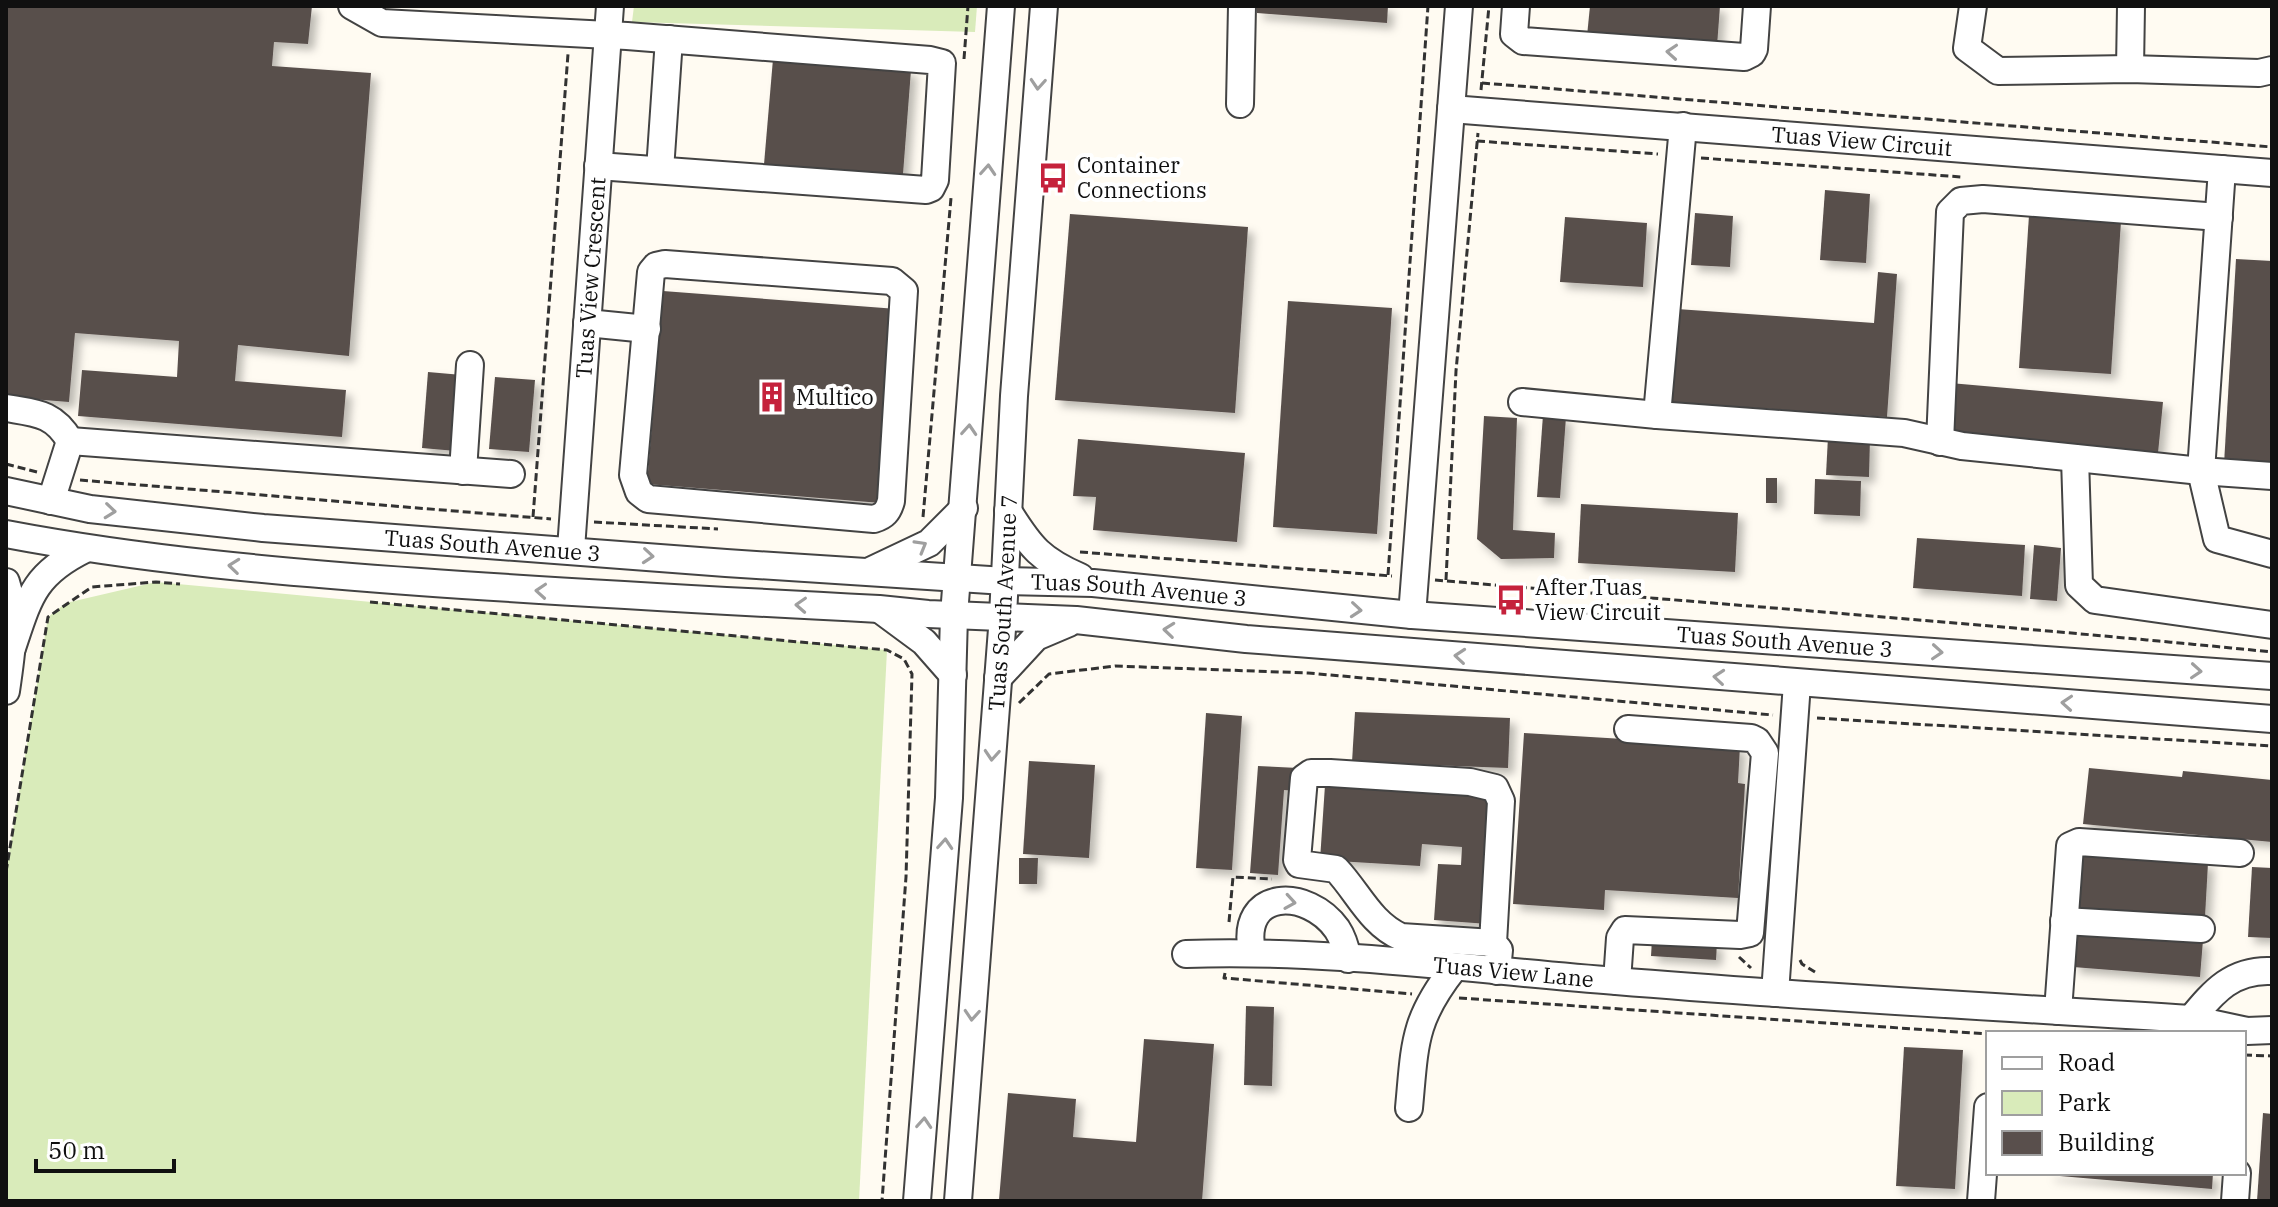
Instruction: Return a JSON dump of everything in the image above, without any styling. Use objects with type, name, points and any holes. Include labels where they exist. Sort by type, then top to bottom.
[{"type":"street","points":[[352,6],[382,23],[669,39],[930,60],[939,61],[943,68],[935,180],[926,190],[598,166]]},
{"type":"street","name":"Tuas View Crescent","points":[[571,549],[610,6]]},
{"type":"street","name":"Tuas South Avenue 7","points":[[917,1201],[949,798],[954,615],[1001,6]]},
{"type":"street","name":"Tuas South Avenue 7","points":[[958,1201],[1003,616],[1014,396],[1044,6]]},
{"type":"street","points":[[1240,104],[1242,6]]},
{"type":"street","points":[[1412,615],[1401,577],[1451,109],[1459,6]]},
{"type":"street","points":[[1516,6],[1514,34],[1523,41],[1744,57],[1754,49],[1757,6]]},
{"type":"street","points":[[1973,6],[1967,48],[1998,71],[2130,69],[2259,73],[2272,70]]},
{"type":"street","points":[[2130,69],[2131,6]]},
{"type":"street","points":[[660,170],[669,39]]},
{"type":"street","name":"Tuas View Circuit","points":[[1451,109],[2272,173]]},
{"type":"street","points":[[1657,415],[1683,126]]},
{"type":"street","points":[[2222,169],[2201,471],[2217,539],[2272,554]]},
{"type":"street","points":[[1940,442],[1950,212],[1961,201],[1983,199],[2219,217]]},
{"type":"street","points":[[665,264],[892,281],[898,284],[904,291],[888,511],[874,519],[648,499],[639,492],[633,475],[647,329],[651,272],[656,266],[665,264]]},
{"type":"street","points":[[587,323],[647,329]]},
{"type":"street","points":[[463,471],[470,365]]},
{"type":"street","points":[[1522,402],[1904,433],[1940,442],[2075,458],[2272,476]]},
{"type":"street","points":[[6,408],[48,417],[61,425],[70,441],[55,490]]},
{"type":"street","points":[[70,441],[511,474]]},
{"type":"street","points":[[2075,458],[2079,585],[2095,600],[2272,625]]},
{"type":"street","name":"Tuas South Avenue 3","points":[[6,491],[55,490],[90,509],[263,528],[726,563],[1005,581],[1093,583],[1412,615],[2272,676]]},
{"type":"street","points":[[869,571],[929,543],[964,508]]},
{"type":"street","points":[[1008,511],[1026,540],[1052,565],[1093,583]]},
{"type":"street","name":"Tuas South Avenue 3","points":[[6,534],[85,549],[327,576],[558,592],[1076,620],[1262,640],[2272,719]]},
{"type":"street","points":[[12,648],[24,614],[48,571],[85,549]]},
{"type":"street","points":[[6,582],[12,613],[12,648],[6,691]]},
{"type":"street","points":[[879,609],[909,628],[953,675]]},
{"type":"street","points":[[998,678],[1036,637],[1076,620]]},
{"type":"street","points":[[1775,993],[1797,683]]},
{"type":"street","points":[[1617,981],[1620,938],[1625,930],[1750,933],[1765,753],[1751,738],[1628,729]]},
{"type":"street","points":[[1493,943],[1401,937],[1390,932],[1366,909],[1336,869],[1299,864],[1304,778],[1311,773],[1330,773],[1470,782],[1495,788],[1501,801],[1493,943],[1499,950],[1497,971]]},
{"type":"street","points":[[2058,1011],[2068,851],[2074,843],[2240,853]]},
{"type":"street","points":[[1252,952],[1250,940],[1258,914],[1264,905],[1283,899],[1300,903],[1323,915],[1337,929],[1348,959]]},
{"type":"street","points":[[2064,921],[2201,929]]},
{"type":"street","name":"Tuas View Lane","points":[[1186,954],[1252,952],[1775,993],[2191,1019],[2222,1031]]},
{"type":"street","points":[[1409,1108],[1415,1044],[1421,1022],[1432,996],[1454,968]]},
{"type":"street","points":[[2191,1019],[2216,989],[2237,976],[2272,971]]},
{"type":"street","points":[[1981,1201],[1986,1134]]},
{"type":"street","points":[[2235,1201],[2237,1175]]},
{"type":"path","points":[[964,60],[968,6]]},
{"type":"path","points":[[1401,577],[1428,6]]},
{"type":"path","points":[[1446,581],[1456,371],[1489,6]]},
{"type":"path","points":[[533,517],[570,33]]},
{"type":"path","points":[[1482,83],[2272,147]]},
{"type":"path","points":[[1477,141],[1960,177]]},
{"type":"path","points":[[921,525],[928,475],[951,191]]},
{"type":"path","points":[[6,464],[55,490],[721,529]]},
{"type":"path","points":[[1077,551],[1993,624],[2272,652]]},
{"type":"path","points":[[6,872],[48,617],[92,587],[156,582],[187,585]]},
{"type":"path","points":[[359,601],[887,650],[904,659],[912,674],[908,750],[910,799],[882,1201]]},
{"type":"path","points":[[1999,728],[2272,746]]},
{"type":"path","points":[[1796,953],[1802,964],[1819,975]]},
{"type":"path","points":[[2252,1043],[2272,1056]]},
{"type":"green space","points":[[634,6],[977,6],[975,32],[632,22]]},
{"type":"green space","points":[[156,582],[887,650],[859,1201],[6,1201],[6,872],[48,617],[66,603]]},
{"type":"building","points":[[6,6],[312,6],[308,44],[274,42],[272,66],[371,73],[349,356],[238,345],[235,381],[346,390],[342,437],[78,416],[82,370],[177,377],[179,341],[75,333],[69,402],[6,397]]},
{"type":"building","points":[[1257,6],[1388,6],[1387,23],[1257,13]]},
{"type":"building","points":[[1590,6],[1720,6],[1717,46],[1587,36]]},
{"type":"building","points":[[773,59],[911,70],[902,187],[763,176]]},
{"type":"building","points":[[1825,190],[1870,194],[1866,263],[1820,260]]},
{"type":"building","points":[[1695,213],[1733,216],[1730,267],[1691,265]]},
{"type":"building","points":[[1070,214],[1248,227],[1235,413],[1055,400]]},
{"type":"building","points":[[2029,215],[2121,221],[2111,374],[2019,368]]},
{"type":"building","points":[[1565,217],[1647,223],[1643,287],[1560,282]]},
{"type":"building","points":[[2236,259],[2272,261],[2272,466],[2224,464]]},
{"type":"building","points":[[1878,272],[1897,274],[1887,417],[1670,402],[1677,309],[1874,323]]},
{"type":"building","name":"Multico","points":[[663,291],[897,309],[881,503],[647,484]]},
{"type":"building","points":[[1288,301],[1392,308],[1377,534],[1273,527]]},
{"type":"building","points":[[428,372],[462,375],[456,451],[422,448]]},
{"type":"building","points":[[495,377],[535,380],[529,452],[489,449]]},
{"type":"building","points":[[1950,383],[2163,402],[2158,453],[1945,433]]},
{"type":"building","points":[[1543,415],[1566,417],[1560,498],[1537,497]]},
{"type":"building","points":[[1484,416],[1517,418],[1513,530],[1555,533],[1554,558],[1501,559],[1477,539]]},
{"type":"building","points":[[1828,437],[1870,438],[1869,477],[1826,475]]},
{"type":"building","points":[[1078,439],[1245,453],[1237,542],[1093,530],[1096,497],[1073,496]]},
{"type":"building","points":[[1766,478],[1777,478],[1777,503],[1766,503]]},
{"type":"building","points":[[1815,479],[1861,481],[1860,516],[1814,514]]},
{"type":"building","points":[[1581,504],[1738,513],[1735,572],[1578,563]]},
{"type":"building","points":[[1917,538],[2025,545],[2022,596],[1913,588]]},
{"type":"building","points":[[2034,545],[2061,548],[2057,601],[2030,599]]},
{"type":"building","points":[[1355,712],[1510,718],[1508,768],[1352,762]]},
{"type":"building","points":[[1206,713],[1242,716],[1232,870],[1196,868]]},
{"type":"building","points":[[1524,733],[1740,746],[1738,783],[1745,784],[1738,898],[1605,890],[1604,910],[1513,904]]},
{"type":"building","points":[[1029,761],[1095,765],[1089,858],[1023,854]]},
{"type":"building","points":[[1258,766],[1298,768],[1296,791],[1284,790],[1278,875],[1250,873]]},
{"type":"building","points":[[2089,768],[2182,777],[2183,771],[2272,780],[2272,842],[2083,824]]},
{"type":"building","points":[[1325,785],[1496,796],[1488,924],[1434,920],[1438,864],[1461,865],[1462,847],[1422,844],[1420,866],[1320,860]]},
{"type":"building","points":[[2081,856],[2208,863],[2205,917],[2078,910]]},
{"type":"building","points":[[1019,858],[1038,858],[1037,884],[1019,884]]},
{"type":"building","points":[[2252,867],[2272,868],[2272,938],[2248,937]]},
{"type":"building","points":[[2076,930],[2203,940],[2200,977],[2073,967]]},
{"type":"building","points":[[1652,939],[1717,943],[1716,960],[1651,956]]},
{"type":"building","points":[[1246,1006],[1274,1007],[1272,1086],[1244,1085]]},
{"type":"building","points":[[1144,1039],[1214,1044],[1202,1201],[999,1200],[1008,1093],[1076,1099],[1073,1137],[1136,1142]]},
{"type":"building","points":[[1904,1047],[1963,1050],[1955,1189],[1896,1186]]},
{"type":"building","points":[[2263,1113],[2272,1114],[2272,1201],[2257,1201]]},
{"type":"building","points":[[2048,1175],[2213,1175],[2212,1189]]},
{"type":"place","name":"Container Connections","points":[[1053,178]]},
{"type":"place","name":"Multico","points":[[772,397]]},
{"type":"place","name":"After Tuas View Circuit","points":[[1511,600]]}]
